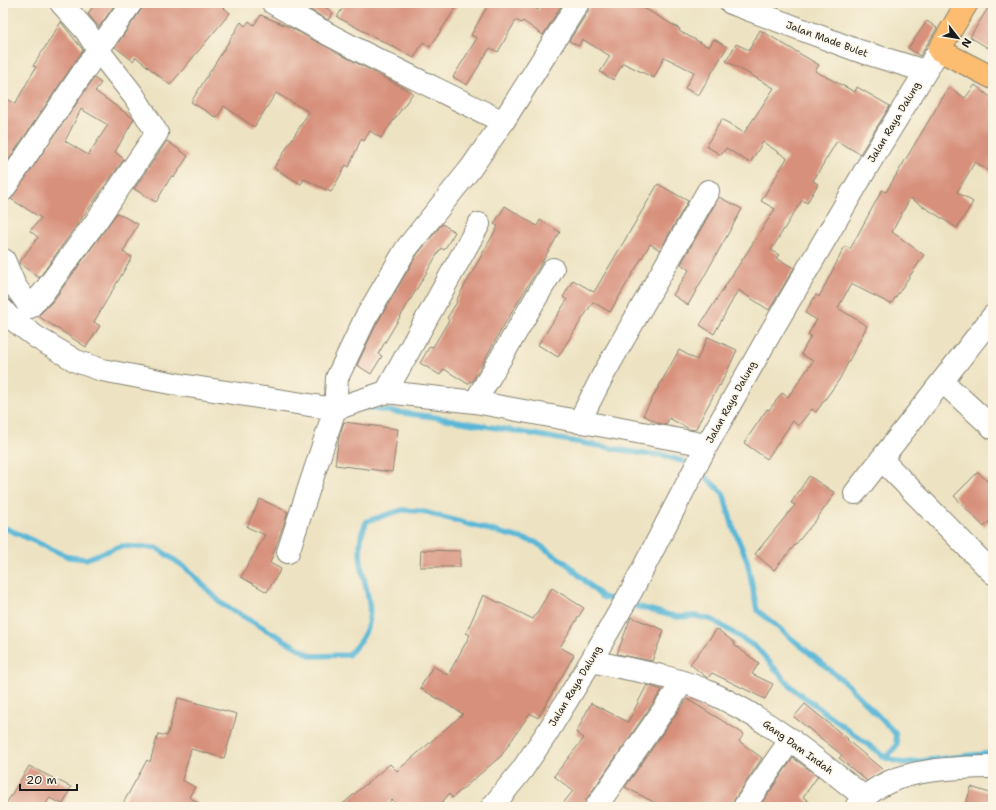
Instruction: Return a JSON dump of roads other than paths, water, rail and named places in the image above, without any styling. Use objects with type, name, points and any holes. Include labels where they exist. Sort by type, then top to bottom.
[{"type":"main road","points":[[967,3],[939,50],[993,78]]},
{"type":"street","points":[[4,260],[15,286],[30,307],[43,293],[95,223],[157,134],[134,96],[98,50],[86,31],[61,3]]},
{"type":"street","points":[[3,190],[98,50],[132,3]]},
{"type":"street","points":[[273,3],[304,22],[503,122]]},
{"type":"street","points":[[288,552],[335,409],[337,378],[345,357],[365,318],[406,249],[471,168],[503,122],[578,3]]},
{"type":"street","name":"Jalan Made Bulet","points":[[731,3],[856,50],[925,71]]},
{"type":"street","name":"Jalan Raya Dalung","points":[[492,807],[522,770],[547,733],[591,661],[632,590],[707,445],[811,262],[939,50]]},
{"type":"street","points":[[579,422],[708,191]]},
{"type":"street","points":[[386,392],[479,224]]},
{"type":"street","points":[[475,402],[553,269]]},
{"type":"street","points":[[3,310],[8,316],[52,348],[76,361],[102,370],[189,386],[335,409],[386,392],[475,402],[707,445]]},
{"type":"street","points":[[855,494],[992,318]]},
{"type":"street","points":[[943,382],[993,428]]},
{"type":"street","points":[[881,460],[993,573]]},
{"type":"street","name":"Gang Dam Indah","points":[[591,661],[683,682],[708,691],[740,707],[791,739],[860,802]]},
{"type":"street","points":[[596,807],[683,682]]},
{"type":"street","points":[[744,807],[791,739]]},
{"type":"street","points":[[860,802],[894,781],[927,771],[993,767]]},
{"type":"waterway","points":[[7,287],[8,306]]},
{"type":"waterway","points":[[365,408],[434,417],[645,454],[662,455],[691,464]]},
{"type":"waterway","points":[[699,471],[723,493],[733,527],[747,560],[757,610],[847,684],[895,733],[897,745],[886,758]]},
{"type":"waterway","points":[[3,527],[69,557],[86,559],[121,546],[157,548],[186,568],[222,604],[312,656],[348,655],[361,640],[368,626],[370,612],[360,555],[362,534],[367,521],[402,510],[420,511],[535,542],[566,563],[602,597],[620,602]]},
{"type":"waterway","points":[[628,604],[677,617],[696,616],[713,620],[757,648],[792,688],[886,758],[903,763],[993,753]]}]
